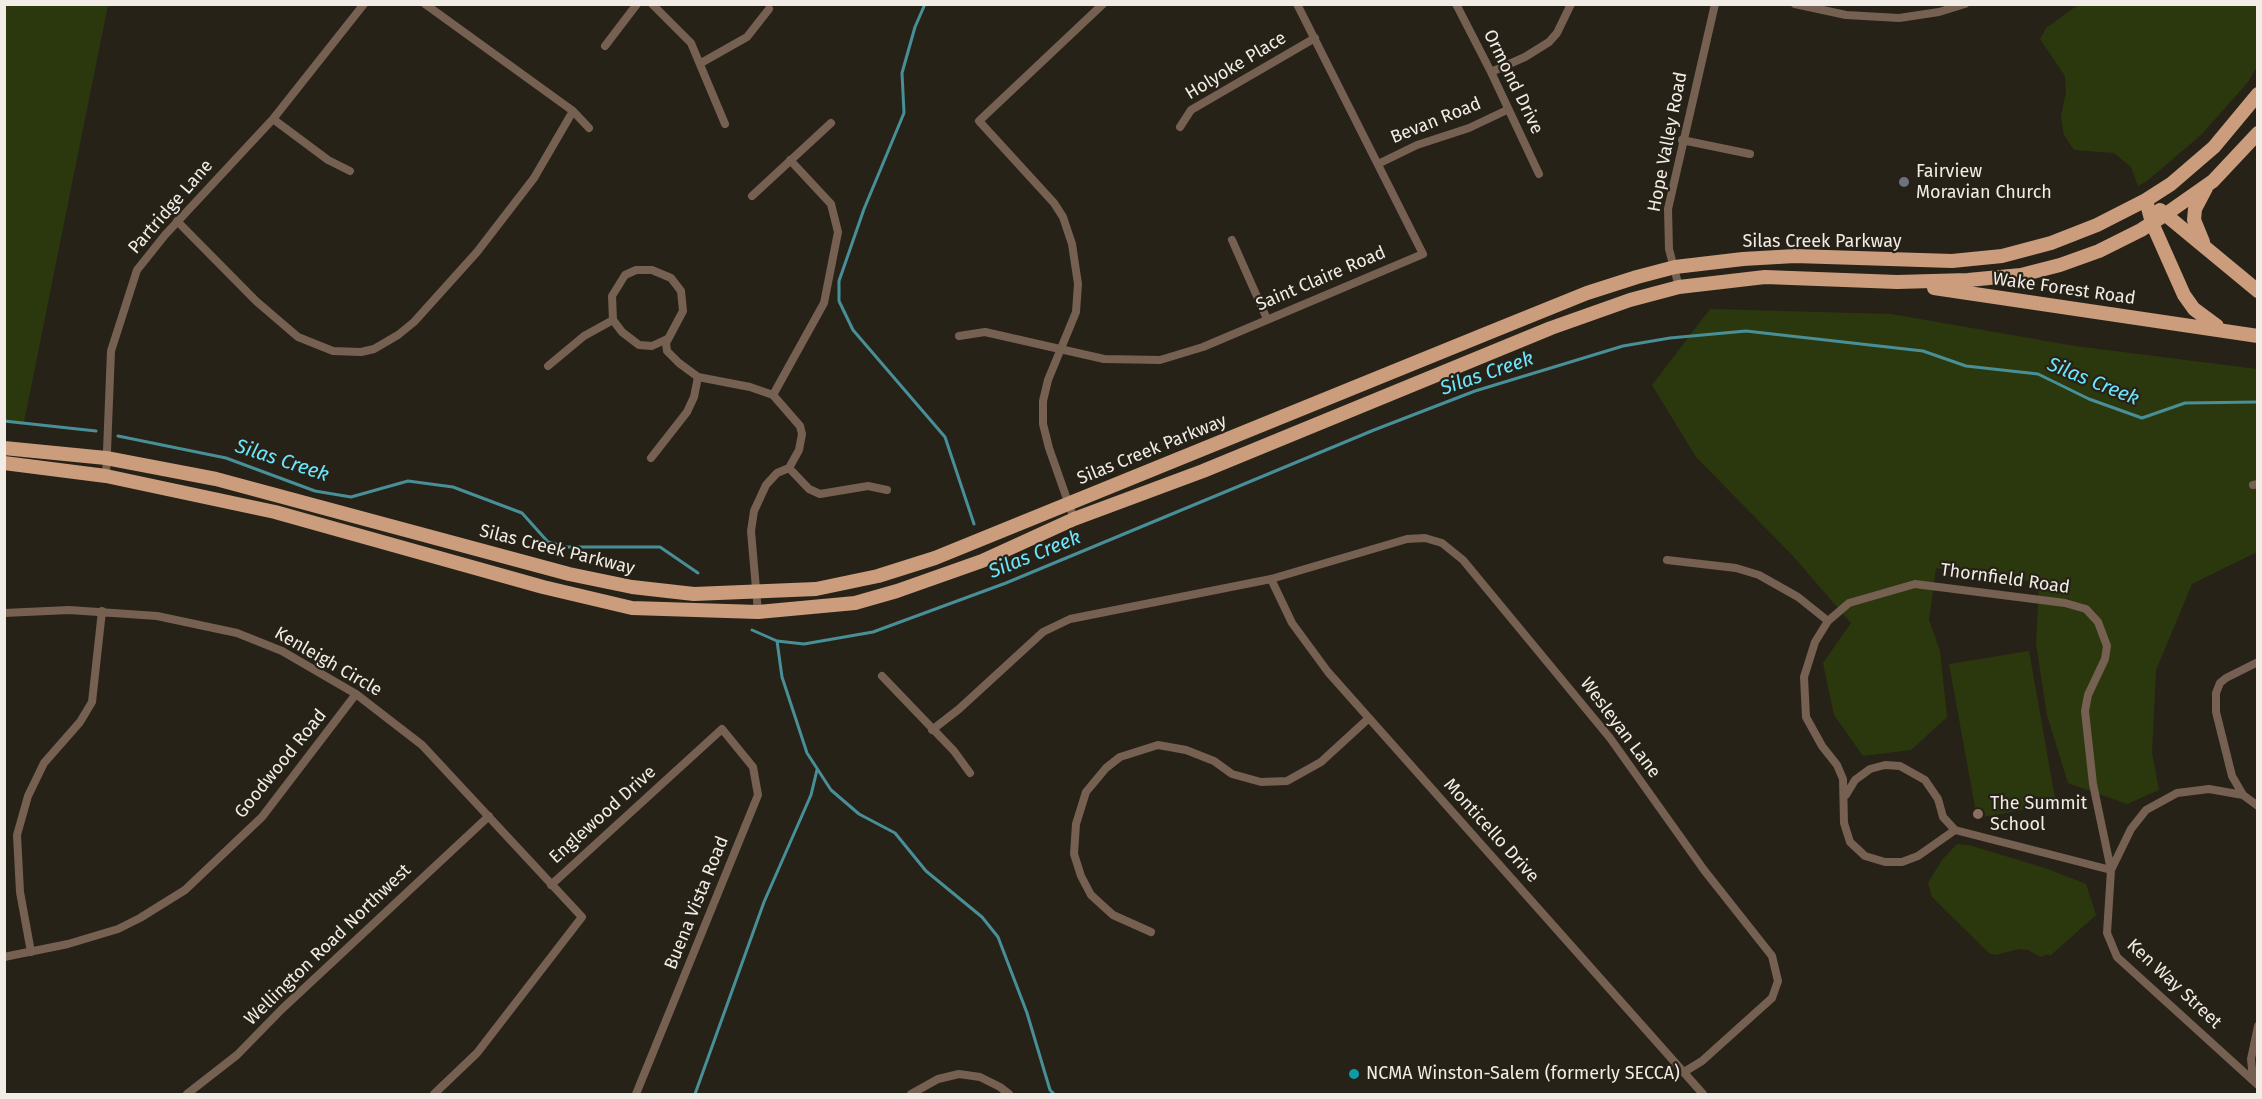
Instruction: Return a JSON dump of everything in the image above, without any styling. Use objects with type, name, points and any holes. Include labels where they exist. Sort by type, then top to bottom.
[{"type":"main road","name":"Silas Creek Parkway","points":[[4,448],[106,458],[273,492],[569,574],[632,587],[694,594],[816,589],[878,576],[935,558],[1068,502],[1587,293],[1675,267],[1795,256],[1952,261],[2002,256],[2060,240],[2097,225],[2146,200],[2187,171],[2214,147],[2258,94]]},
{"type":"main road","name":"Silas Creek Parkway","points":[[4,463],[106,476],[275,512],[609,604],[649,610],[758,612],[855,603],[982,561],[1074,519],[1203,471],[1551,328],[1630,300],[1679,287],[1765,277],[1897,282],[1993,279],[2021,275],[2100,251],[2152,223],[2209,184],[2258,134]]},
{"type":"main road","points":[[2209,184],[2198,201],[2194,220],[2196,229],[2210,251]]},
{"type":"main road","points":[[2146,200],[2258,291]]},
{"type":"main road","name":"Wake Forest Road","points":[[2146,200],[2152,223],[2184,295],[2205,319],[2226,331]]},
{"type":"main road","name":"Wake Forest Road","points":[[1897,282],[2258,336]]},
{"type":"street","name":"Partridge Lane","points":[[106,476],[111,351],[137,270],[177,221],[273,119],[364,4]]},
{"type":"street","points":[[425,4],[573,111],[589,129]]},
{"type":"street","points":[[605,46],[637,4]]},
{"type":"street","points":[[652,4],[691,43],[725,124]]},
{"type":"street","points":[[1074,519],[1043,424],[1043,401],[1060,350],[1072,324],[1078,300],[1077,267],[1067,228],[1054,203],[979,121],[1103,4]]},
{"type":"street","name":"Saint Claire Road","points":[[959,336],[985,332],[1060,350],[1120,361],[1160,360],[1203,347],[1423,254],[1297,4]]},
{"type":"street","name":"Ormond Drive","points":[[1456,4],[1539,174]]},
{"type":"street","points":[[1491,72],[1525,57],[1549,42],[1562,26],[1571,4]]},
{"type":"street","name":"Hope Valley Road","points":[[1679,287],[1669,249],[1668,209],[1715,4]]},
{"type":"street","points":[[1795,4],[1846,15],[1899,18],[1939,12],[1965,4]]},
{"type":"street","points":[[701,63],[747,37],[770,9]]},
{"type":"street","name":"Holyoke Place","points":[[1180,127],[1191,110],[1315,38]]},
{"type":"street","name":"Bevan Road","points":[[1378,164],[1417,145],[1469,128],[1507,110]]},
{"type":"street","points":[[177,221],[256,300],[298,337],[333,351],[361,352],[374,349],[392,340],[414,322],[477,252],[534,178],[573,111]]},
{"type":"street","points":[[273,119],[328,160],[350,171]]},
{"type":"street","points":[[752,196],[831,123]]},
{"type":"street","points":[[1682,140],[1750,154]]},
{"type":"street","points":[[774,395],[824,303],[838,232],[831,204],[790,160]]},
{"type":"street","points":[[1232,240],[1267,319]]},
{"type":"street","points":[[667,339],[652,346],[634,343],[613,320],[612,296],[625,275],[644,269],[664,274],[677,284],[684,298],[683,311],[667,339],[666,347],[670,354],[698,378],[750,387],[774,395],[795,419],[802,434],[799,450],[789,468],[777,473],[753,511],[751,531],[758,612]]},
{"type":"street","points":[[548,366],[584,336],[613,320]]},
{"type":"street","points":[[651,458],[687,412],[694,398],[698,378]]},
{"type":"street","points":[[789,468],[808,489],[820,494],[868,486],[887,490]]},
{"type":"street","name":"Wesleyan Lane","points":[[932,730],[959,709],[1043,632],[1070,618],[1271,579],[1407,539],[1425,538],[1442,543],[1463,560],[1610,738],[1704,870],[1772,956],[1778,981],[1772,998],[1702,1061],[1684,1072]]},
{"type":"street","points":[[1667,560],[1736,568],[1759,575],[1798,597],[1828,621]]},
{"type":"street","name":"Monticello Drive","points":[[1271,579],[1292,623],[1328,672],[1703,1095]]},
{"type":"street","name":"Thornfield Road","points":[[1955,830],[1908,861],[1892,863],[1878,861],[1860,853],[1848,837],[1844,816],[1845,796],[1840,772],[1811,728],[1803,701],[1804,677],[1810,653],[1828,621],[1849,603],[1915,584],[2065,603],[2091,612],[2105,634],[2107,646],[2105,659],[2085,703],[2085,720],[2093,784],[2111,870]]},
{"type":"street","points":[[31,952],[18,876],[17,835],[28,796],[44,763],[80,722],[92,702],[102,611]]},
{"type":"street","name":"Kenleigh Circle","points":[[4,613],[102,611],[157,616],[237,633],[282,651],[356,694],[422,745],[551,885]]},
{"type":"street","points":[[2243,795],[2232,776],[2216,712],[2216,693],[2220,683],[2226,678],[2258,662]]},
{"type":"street","points":[[882,676],[954,751],[970,773]]},
{"type":"street","name":"Goodwood Road","points":[[4,957],[118,929],[165,904],[191,885],[262,817],[356,694]]},
{"type":"street","points":[[1151,932],[1113,915],[1091,895],[1081,876],[1074,854],[1076,824],[1086,792],[1106,768],[1120,757],[1158,745],[1186,750],[1214,762],[1232,774],[1262,782],[1287,781],[1309,770],[1369,718]]},
{"type":"street","name":"Englewood Drive","points":[[434,1095],[477,1053],[582,917],[551,885],[722,729]]},
{"type":"street","name":"Buena Vista Road","points":[[636,1095],[758,795],[753,767],[722,729]]},
{"type":"street","points":[[1845,796],[1855,780],[1870,769],[1885,765],[1900,766],[1925,780],[1938,799],[1943,817],[1955,830],[2111,870]]},
{"type":"street","name":"Ken Way Street","points":[[2255,1082],[2117,957],[2107,933],[2111,870],[2136,821],[2160,800],[2176,794],[2209,789],[2243,795],[2258,806]]},
{"type":"street","name":"Wellington Road Northwest","points":[[187,1095],[237,1055],[282,1009],[489,816]]},
{"type":"street","name":"Ken Way Street","points":[[2255,1082],[2251,1059],[2258,1026]]},
{"type":"street","points":[[911,1095],[938,1078],[958,1074],[980,1077],[1000,1087],[1009,1095]]},
{"type":"green space","points":[[4,5],[108,5],[24,422],[4,422]]},
{"type":"green space","points":[[2078,5],[2257,5],[2257,67],[2248,82],[2201,135],[2138,186],[2131,167],[2114,153],[2074,150],[2064,135],[2061,116],[2066,92],[2065,76],[2040,39],[2046,28]]},
{"type":"green space","points":[[1710,309],[1891,314],[2075,346],[2257,369],[2257,552],[2192,584],[2156,670],[2152,753],[2159,790],[2127,804],[2068,783],[2047,715],[2036,644],[2039,583],[1936,568],[1929,620],[1940,651],[1947,717],[1911,750],[1863,756],[1834,715],[1823,663],[1851,623],[1793,556],[1696,457],[1652,385]]},
{"type":"green space","points":[[2029,651],[2056,804],[1977,818],[1949,664]]},
{"type":"green space","points":[[1957,844],[1969,845],[2048,869],[2086,884],[2096,915],[2050,956],[2048,954],[2041,957],[2028,950],[2019,949],[1995,955],[1989,953],[1932,897],[1928,883],[1942,860]]},
{"type":"waterway","points":[[925,4],[915,27],[902,73],[904,113],[864,209],[839,281],[839,301],[853,330],[945,437],[974,524]]},
{"type":"waterway","name":"Silas Creek","points":[[752,630],[777,641],[804,644],[873,632],[1006,583],[1374,430],[1475,391],[1623,346],[1670,338],[1746,331],[1923,351],[1966,366],[2038,374],[2089,399],[2142,418],[2185,403],[2258,402]]},
{"type":"waterway","name":"Silas Creek","points":[[4,421],[96,431]]},
{"type":"waterway","name":"Silas Creek","points":[[118,436],[226,458],[315,491],[351,497],[408,481],[453,487],[522,513],[548,542],[566,547],[660,547],[698,573]]},
{"type":"waterway","points":[[777,641],[782,677],[807,753],[831,790],[859,814],[895,833],[926,871],[982,917],[998,937],[1027,1013],[1050,1090],[1054,1094]]},
{"type":"waterway","points":[[695,1094],[764,902],[811,795],[817,770]]},
{"type":"place","name":"Fairview Moravian Church","points":[[1904,182]]},
{"type":"place","name":"The Summit School","points":[[1978,814]]},
{"type":"place","name":"NCMA Winston-Salem (formerly SECCA)","points":[[1354,1074]]}]
